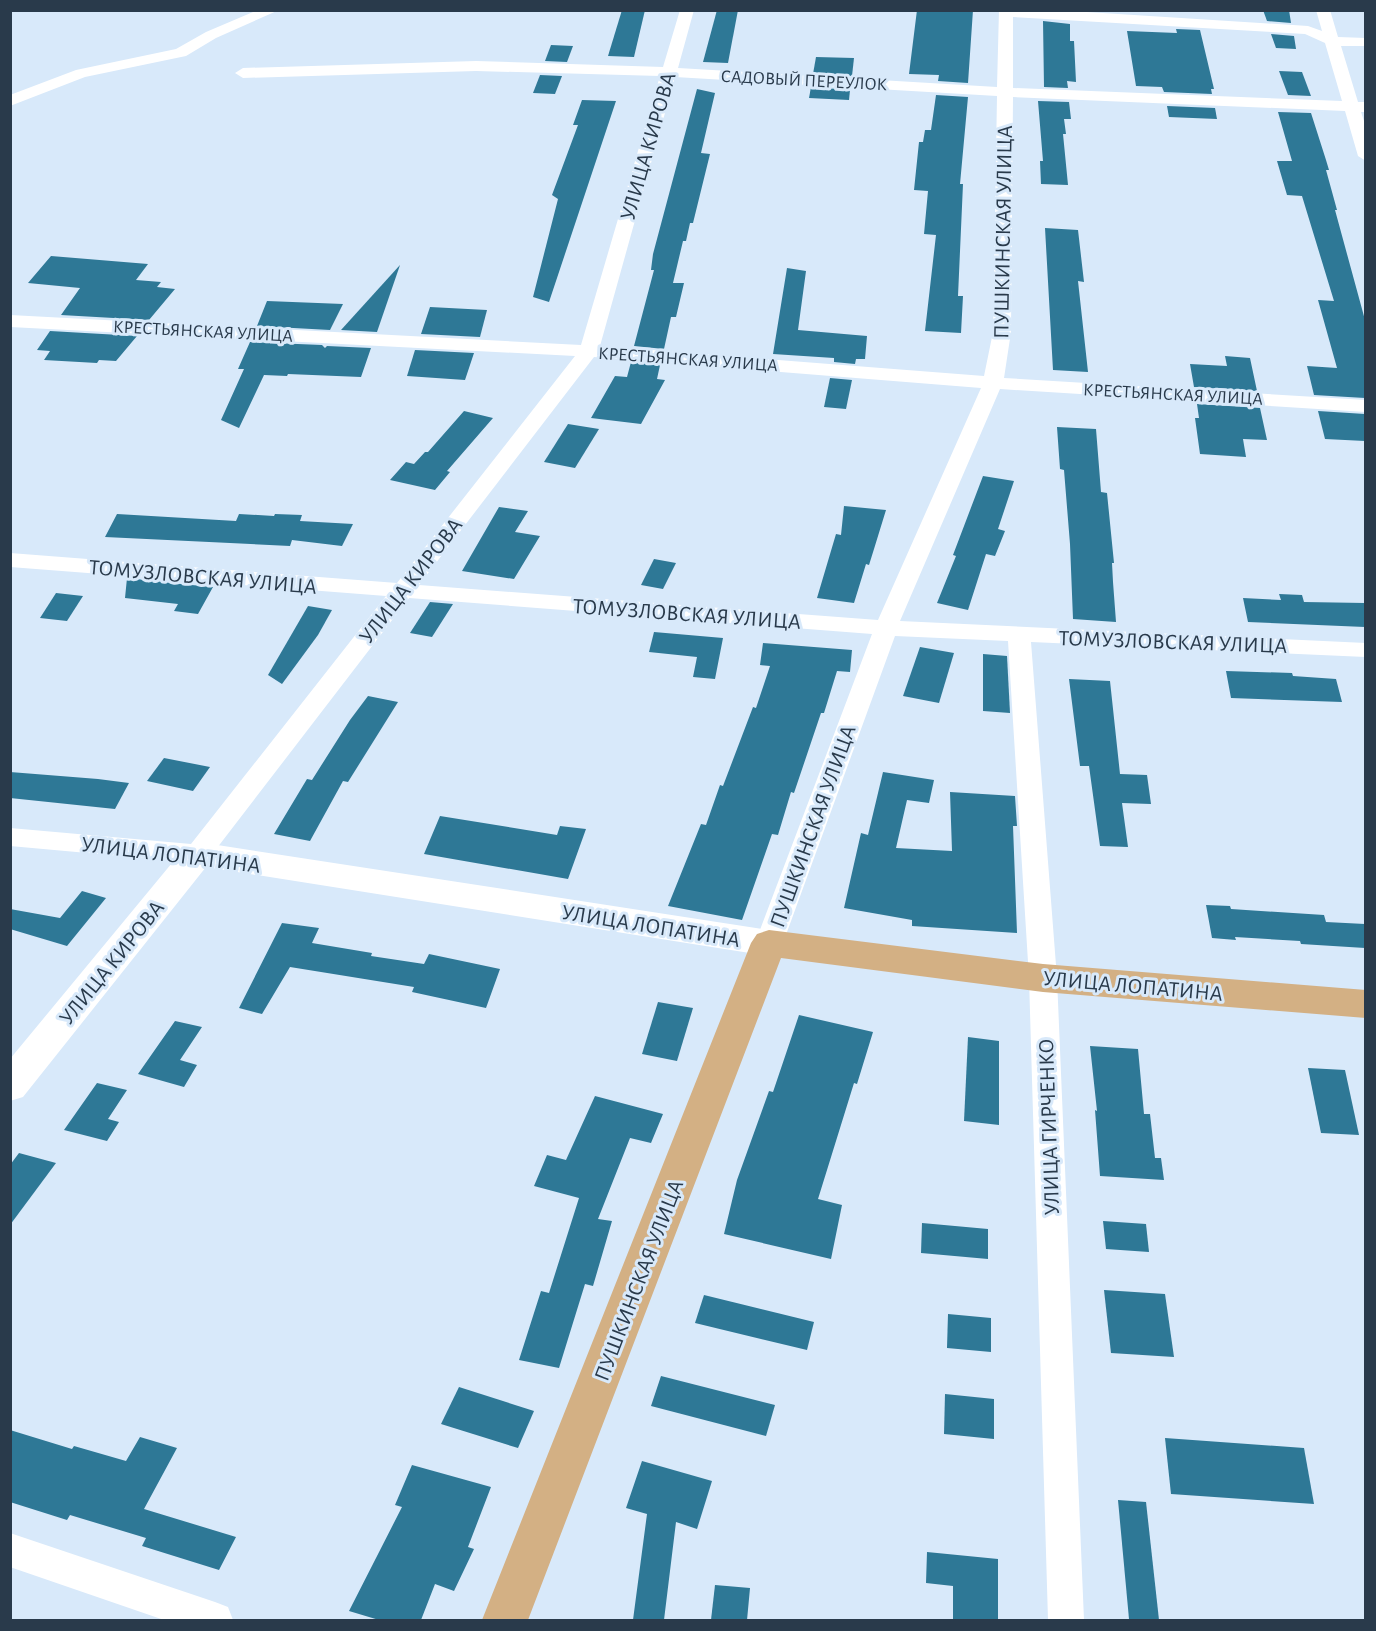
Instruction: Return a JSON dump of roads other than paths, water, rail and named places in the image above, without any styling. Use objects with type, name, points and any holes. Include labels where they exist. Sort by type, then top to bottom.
[{"type":"main road","name":"УЛИЦА ЛОПАТИНА","points":[[769,944],[1043,978],[1365,1004]]},
{"type":"main road","name":"ПУШКИНСКАЯ УЛИЦА","points":[[505,1620],[769,944]]},
{"type":"street","points":[[10,101],[81,73],[181,53],[211,35],[272,10]]},
{"type":"street","name":"УЛИЦА КИРОВА","points":[[10,1086],[198,854],[589,351],[687,10]]},
{"type":"street","points":[[1323,10],[1358,107],[1365,156]]},
{"type":"street","points":[[1006,11],[1308,30],[1333,41],[1365,42]]},
{"type":"street","name":"ПУШКИНСКАЯ УЛИЦА","points":[[769,944],[886,628],[993,383],[1002,332],[1006,11]]},
{"type":"street","name":"САДОВЫЙ ПЕРЕУЛОК","points":[[243,73],[476,66],[669,72],[1005,92],[1358,107]]},
{"type":"street","name":"КРЕСТЬЯНСКАЯ УЛИЦА","points":[[10,321],[589,351],[993,383],[1365,406]]},
{"type":"street","name":"ТОМУЗЛОВСКАЯ УЛИЦА","points":[[10,560],[886,628],[1365,650]]},
{"type":"street","name":"УЛИЦА ГИРЧЕНКО","points":[[1019,635],[1043,978],[1066,1620]]},
{"type":"street","name":"УЛИЦА ЛОПАТИНА","points":[[10,837],[198,854],[769,944]]},
{"type":"street","points":[[10,1550],[215,1620]]}]
